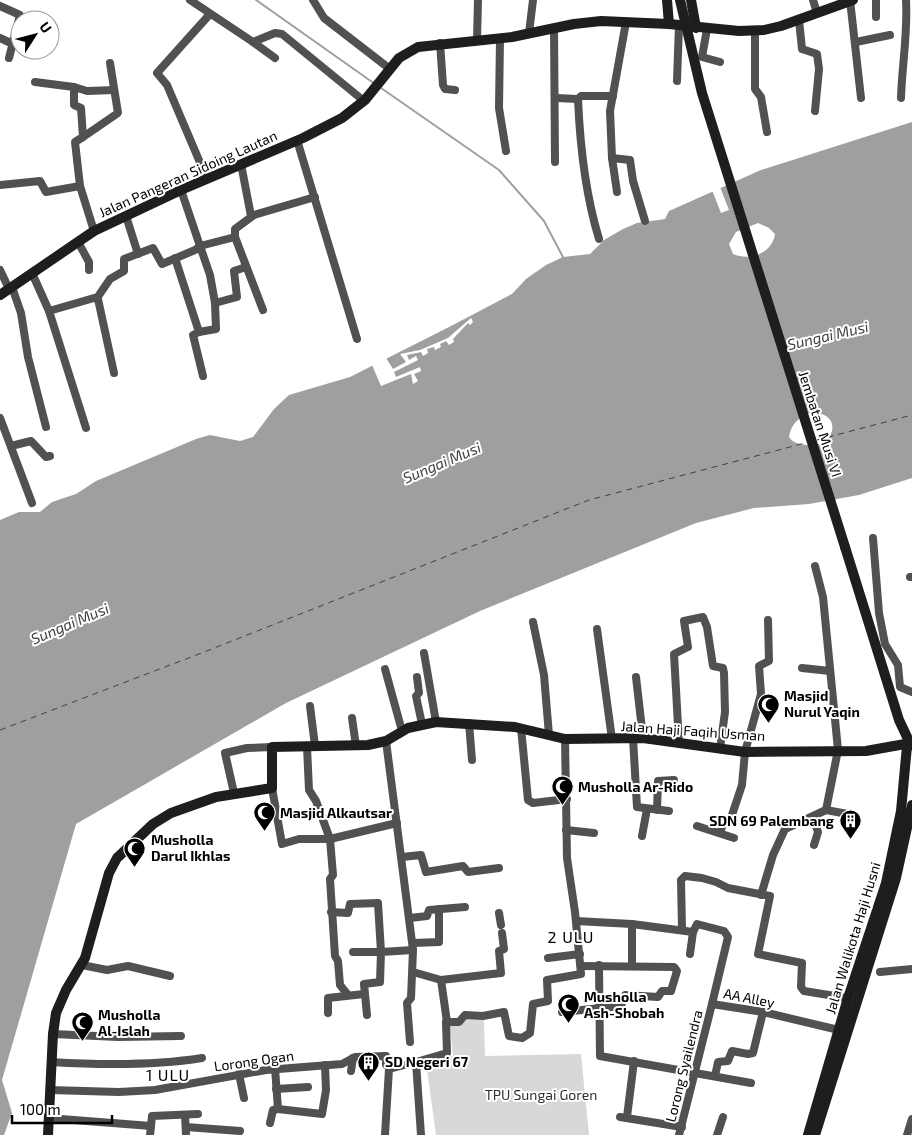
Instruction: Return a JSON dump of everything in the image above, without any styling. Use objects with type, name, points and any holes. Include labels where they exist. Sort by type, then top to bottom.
[{"type":"street","points":[[190,0],[275,58]]},
{"type":"street","points":[[313,0],[324,18],[387,72],[412,49],[440,43],[500,38],[589,22],[626,22],[755,31],[799,20],[851,0],[861,98]]},
{"type":"street","points":[[472,41],[478,0]]},
{"type":"street","points":[[529,33],[533,0]]},
{"type":"street","points":[[667,0],[674,25],[677,81]]},
{"type":"street","name":"Jembatan Musi VI","points":[[680,0],[710,121],[899,720],[909,745]]},
{"type":"street","points":[[691,0],[696,28]]},
{"type":"street","points":[[813,0],[817,13]]},
{"type":"street","points":[[876,0],[876,17]]},
{"type":"street","points":[[901,98],[901,76],[908,30],[906,0]]},
{"type":"street","points":[[207,179],[167,85],[156,73],[210,14]]},
{"type":"street","points":[[799,20],[802,49],[817,54],[819,70],[815,111]]},
{"type":"street","points":[[617,192],[612,158],[610,111],[626,22]]},
{"type":"street","points":[[554,28],[555,162]]},
{"type":"street","points":[[707,29],[702,57],[720,62]]},
{"type":"street","points":[[755,31],[755,89],[761,97],[767,132]]},
{"type":"street","points":[[253,42],[275,33],[282,34],[365,100]]},
{"type":"street","points":[[856,42],[890,35]]},
{"type":"street","points":[[500,38],[499,108],[506,151]]},
{"type":"street","points":[[440,43],[443,87],[455,90]]},
{"type":"street","points":[[94,231],[80,186],[75,142],[118,114],[110,63]]},
{"type":"street","name":"Jalan Pangeran Sidoing Lautan","points":[[0,295],[94,231],[342,118],[365,100],[387,72]]},
{"type":"street","points":[[35,82],[74,87],[87,91],[114,90]]},
{"type":"street","points":[[74,87],[74,105],[81,108],[83,137]]},
{"type":"street","points":[[556,98],[578,99],[580,96],[613,96]]},
{"type":"street","points":[[578,99],[584,170],[592,214],[599,239]]},
{"type":"street","points":[[297,140],[357,339]]},
{"type":"street","points":[[612,158],[628,158],[630,161],[633,181],[645,222]]},
{"type":"street","points":[[241,164],[251,216]]},
{"type":"street","points":[[0,186],[37,181],[46,192],[80,186]]},
{"type":"street","points":[[181,190],[210,276],[215,303],[216,328],[193,335],[204,376]]},
{"type":"street","points":[[263,310],[235,237],[236,229],[251,216],[315,197]]},
{"type":"street","points":[[126,216],[138,254]]},
{"type":"street","points":[[49,310],[97,298],[110,279],[124,271],[124,259],[153,248],[161,263],[200,246],[235,237]]},
{"type":"street","points":[[75,244],[89,262],[89,270]]},
{"type":"street","points":[[175,258],[199,332]]},
{"type":"street","points":[[215,303],[236,298],[234,271],[246,267]]},
{"type":"street","points":[[0,270],[11,288],[21,313],[28,357],[46,427]]},
{"type":"street","points":[[32,274],[49,310],[86,428]]},
{"type":"street","points":[[97,298],[114,373]]},
{"type":"street","points":[[0,418],[32,503]]},
{"type":"street","points":[[11,446],[31,441],[46,457],[50,456]]},
{"type":"street","points":[[873,538],[879,613],[885,644],[898,664],[900,687],[912,693]]},
{"type":"street","points":[[816,566],[823,597],[838,750],[826,810]]},
{"type":"street","points":[[679,743],[674,654],[688,647],[684,621],[703,617],[707,627],[713,666],[724,669],[726,698],[720,749]]},
{"type":"street","points":[[720,833],[723,824],[730,821],[742,785],[745,752],[762,688],[759,666],[769,661],[768,620]]},
{"type":"street","points":[[533,622],[544,675],[549,735]]},
{"type":"street","points":[[597,628],[612,739]]},
{"type":"street","points":[[424,653],[436,722]]},
{"type":"street","points":[[802,668],[830,671]]},
{"type":"street","points":[[385,669],[402,731]]},
{"type":"street","points":[[417,677],[419,694],[416,697],[422,724]]},
{"type":"street","points":[[636,677],[634,738],[636,806],[646,809],[670,811]]},
{"type":"street","points":[[310,706],[309,790],[316,801],[330,839],[333,875],[330,879],[331,912],[340,985],[348,995]]},
{"type":"street","points":[[352,718],[356,746]]},
{"type":"street","name":"Jalan Haji Faqih Usman","points":[[272,747],[368,745],[385,741],[402,731],[422,724],[436,722],[469,722],[518,728],[565,739],[634,738],[745,752],[866,751],[909,745]]},
{"type":"street","points":[[469,722],[472,760]]},
{"type":"street","points":[[518,728],[528,800],[533,802],[567,799]]},
{"type":"street","points":[[447,1022],[459,1022],[465,1015],[483,1016],[504,1012],[508,1036],[522,1038],[530,1033],[533,1003],[548,1001],[547,980],[580,975],[580,954],[569,882],[566,830],[565,739]]},
{"type":"street","points":[[385,741],[413,946],[414,972],[411,998],[407,1003],[410,1042]]},
{"type":"street","name":"Jalan Walikota Haji Husni","points":[[815,1135],[843,1031],[847,998],[886,883],[902,812],[909,745]]},
{"type":"street","points":[[234,793],[225,753],[247,748],[272,747],[272,788],[282,844],[299,839],[330,839],[397,823]]},
{"type":"street","points":[[658,810],[658,781],[674,780]]},
{"type":"street","points":[[48,1135],[53,1034],[59,1006],[82,966],[109,873],[119,855],[153,824],[171,813],[195,803],[234,793],[272,788]]},
{"type":"street","name":"Jalan Walikota Haji Husni","points":[[808,1135],[896,878],[910,828],[912,805]]},
{"type":"street","points":[[642,836],[646,809]]},
{"type":"street","points":[[761,895],[773,855],[785,830],[826,810],[853,815]]},
{"type":"street","points":[[813,818],[818,832],[814,845]]},
{"type":"street","points":[[697,826],[734,838]]},
{"type":"street","points":[[566,830],[594,833]]},
{"type":"street","points":[[402,857],[421,855],[426,872],[463,866],[468,872],[499,868]]},
{"type":"street","points":[[682,929],[683,877],[702,878],[728,888],[772,898],[758,954],[802,963],[801,988],[804,991],[847,998]]},
{"type":"street","points":[[331,912],[348,913],[350,905],[377,902],[382,952],[380,982],[364,984],[367,1015]]},
{"type":"street","points":[[410,918],[427,916],[428,910],[465,907]]},
{"type":"street","points":[[352,952],[394,951],[439,942],[439,909]]},
{"type":"street","points":[[414,972],[440,980],[501,973],[499,951],[504,950],[500,914]]},
{"type":"street","points":[[576,921],[632,924],[682,929],[693,932],[690,954]]},
{"type":"street","points":[[632,924],[632,965]]},
{"type":"street","name":"AA Alley","points":[[693,932],[697,924],[724,931],[728,937],[712,1004],[763,1012],[843,1031]]},
{"type":"street","points":[[548,958],[580,954]]},
{"type":"street","points":[[599,965],[600,1055],[751,1083]]},
{"type":"street","points":[[562,1012],[622,1006],[625,995],[658,997],[662,991],[671,991],[676,970],[675,968],[632,965],[581,966]]},
{"type":"street","points":[[82,966],[107,970],[128,966],[170,976]]},
{"type":"street","points":[[880,972],[912,969]]},
{"type":"street","points":[[351,1071],[353,1058],[386,1056],[386,1065],[391,1067],[446,1053],[445,1024],[447,1022],[440,980]]},
{"type":"street","points":[[328,1013],[328,998],[364,994]]},
{"type":"street","name":"Lorong Syailendra","points":[[681,1131],[697,1072],[712,1004]]},
{"type":"street","points":[[715,1076],[718,1062],[728,1062],[732,1051],[753,1053],[763,1012]]},
{"type":"street","points":[[53,1034],[118,1037],[181,1036]]},
{"type":"street","points":[[51,1062],[115,1065],[164,1063],[202,1058]]},
{"type":"street","name":"Lorong Ogan","points":[[50,1090],[119,1092],[155,1090],[187,1086],[275,1068],[342,1064],[353,1058]]},
{"type":"street","points":[[634,1061],[624,1117],[681,1131]]},
{"type":"street","points":[[416,1062],[422,1135]]},
{"type":"street","points":[[270,1123],[273,1110],[278,1109],[323,1113],[326,1090],[326,1065]]},
{"type":"street","points":[[385,1135],[391,1067]]},
{"type":"street","points":[[275,1068],[278,1109]]},
{"type":"street","points":[[239,1074],[244,1098]]},
{"type":"street","points":[[276,1089],[308,1087]]},
{"type":"street","points":[[150,1135],[151,1116],[198,1114]]},
{"type":"street","points":[[185,1115],[186,1131],[240,1131]]},
{"type":"street","points":[[717,1135],[723,1117]]},
{"type":"street","points":[[48,1118],[151,1126]]},
{"type":"street","points":[[907,1135],[912,1119]]},
{"type":"green space","name":"TPU Sungai Goren","points":[[449,1018],[484,1019],[485,1056],[581,1054],[589,1135],[436,1135],[426,1062],[453,1056]]},
{"type":"water","name":"Sungai Musi","points":[[912,122],[912,478],[859,495],[809,504],[754,508],[696,523],[480,611],[286,703],[76,824],[2,1080],[12,1113],[4,1135],[0,1135],[0,520],[19,512],[40,512],[52,502],[76,494],[96,481],[196,439],[210,435],[240,441],[253,437],[274,409],[289,395],[350,377],[512,294],[526,279],[546,265],[563,257],[590,254],[604,240],[623,229],[637,223],[665,219],[669,211],[761,170]],"holes":[[[758,223],[769,228],[775,234],[770,247],[753,256],[746,257],[733,254],[729,244],[736,232]],[[811,412],[822,414],[829,418],[832,424],[829,437],[824,442],[816,445],[794,442],[789,437],[792,428],[799,419]]]},
{"type":"pier","points":[[720,187],[729,210],[721,213],[712,190]]},
{"type":"pier","points":[[471,318],[473,322],[470,325],[468,323],[453,339],[454,342],[449,345],[446,341],[435,350],[434,347],[427,349],[428,353],[423,356],[421,352],[407,355],[409,360],[416,356],[418,360],[394,372],[396,377],[420,367],[421,371],[414,374],[418,381],[413,384],[411,374],[381,386],[372,365],[386,358],[393,369],[406,362],[400,354],[420,350],[448,338]]},
{"type":"waterway","points":[[256,0],[375,84]]},
{"type":"waterway","points":[[381,88],[499,170],[544,221],[564,259]]},
{"type":"ferry route","points":[[817,440],[912,415]]},
{"type":"ferry route","points":[[0,730],[199,654],[589,500],[809,442]]},
{"type":"place","name":"Masjid Nurul Yaqin","points":[[768,723]]},
{"type":"place","name":"Musholla Ar-Rido","points":[[562,806]]},
{"type":"place","name":"Masjid Alkautsar","points":[[264,832]]},
{"type":"place","name":"SDN 69 Palembang","points":[[850,840]]},
{"type":"place","name":"Musholla Darul Ikhlas","points":[[135,867]]},
{"type":"place","name":"Musholla Ash-Shobah","points":[[568,1024]]},
{"type":"place","name":"Musholla Al-Islah","points":[[82,1042]]},
{"type":"place","name":"SD Negeri 67","points":[[369,1081]]},
{"type":"district","name":"2 ULU","points":[[571,937]]},
{"type":"district","name":"1 ULU","points":[[168,1075]]}]
